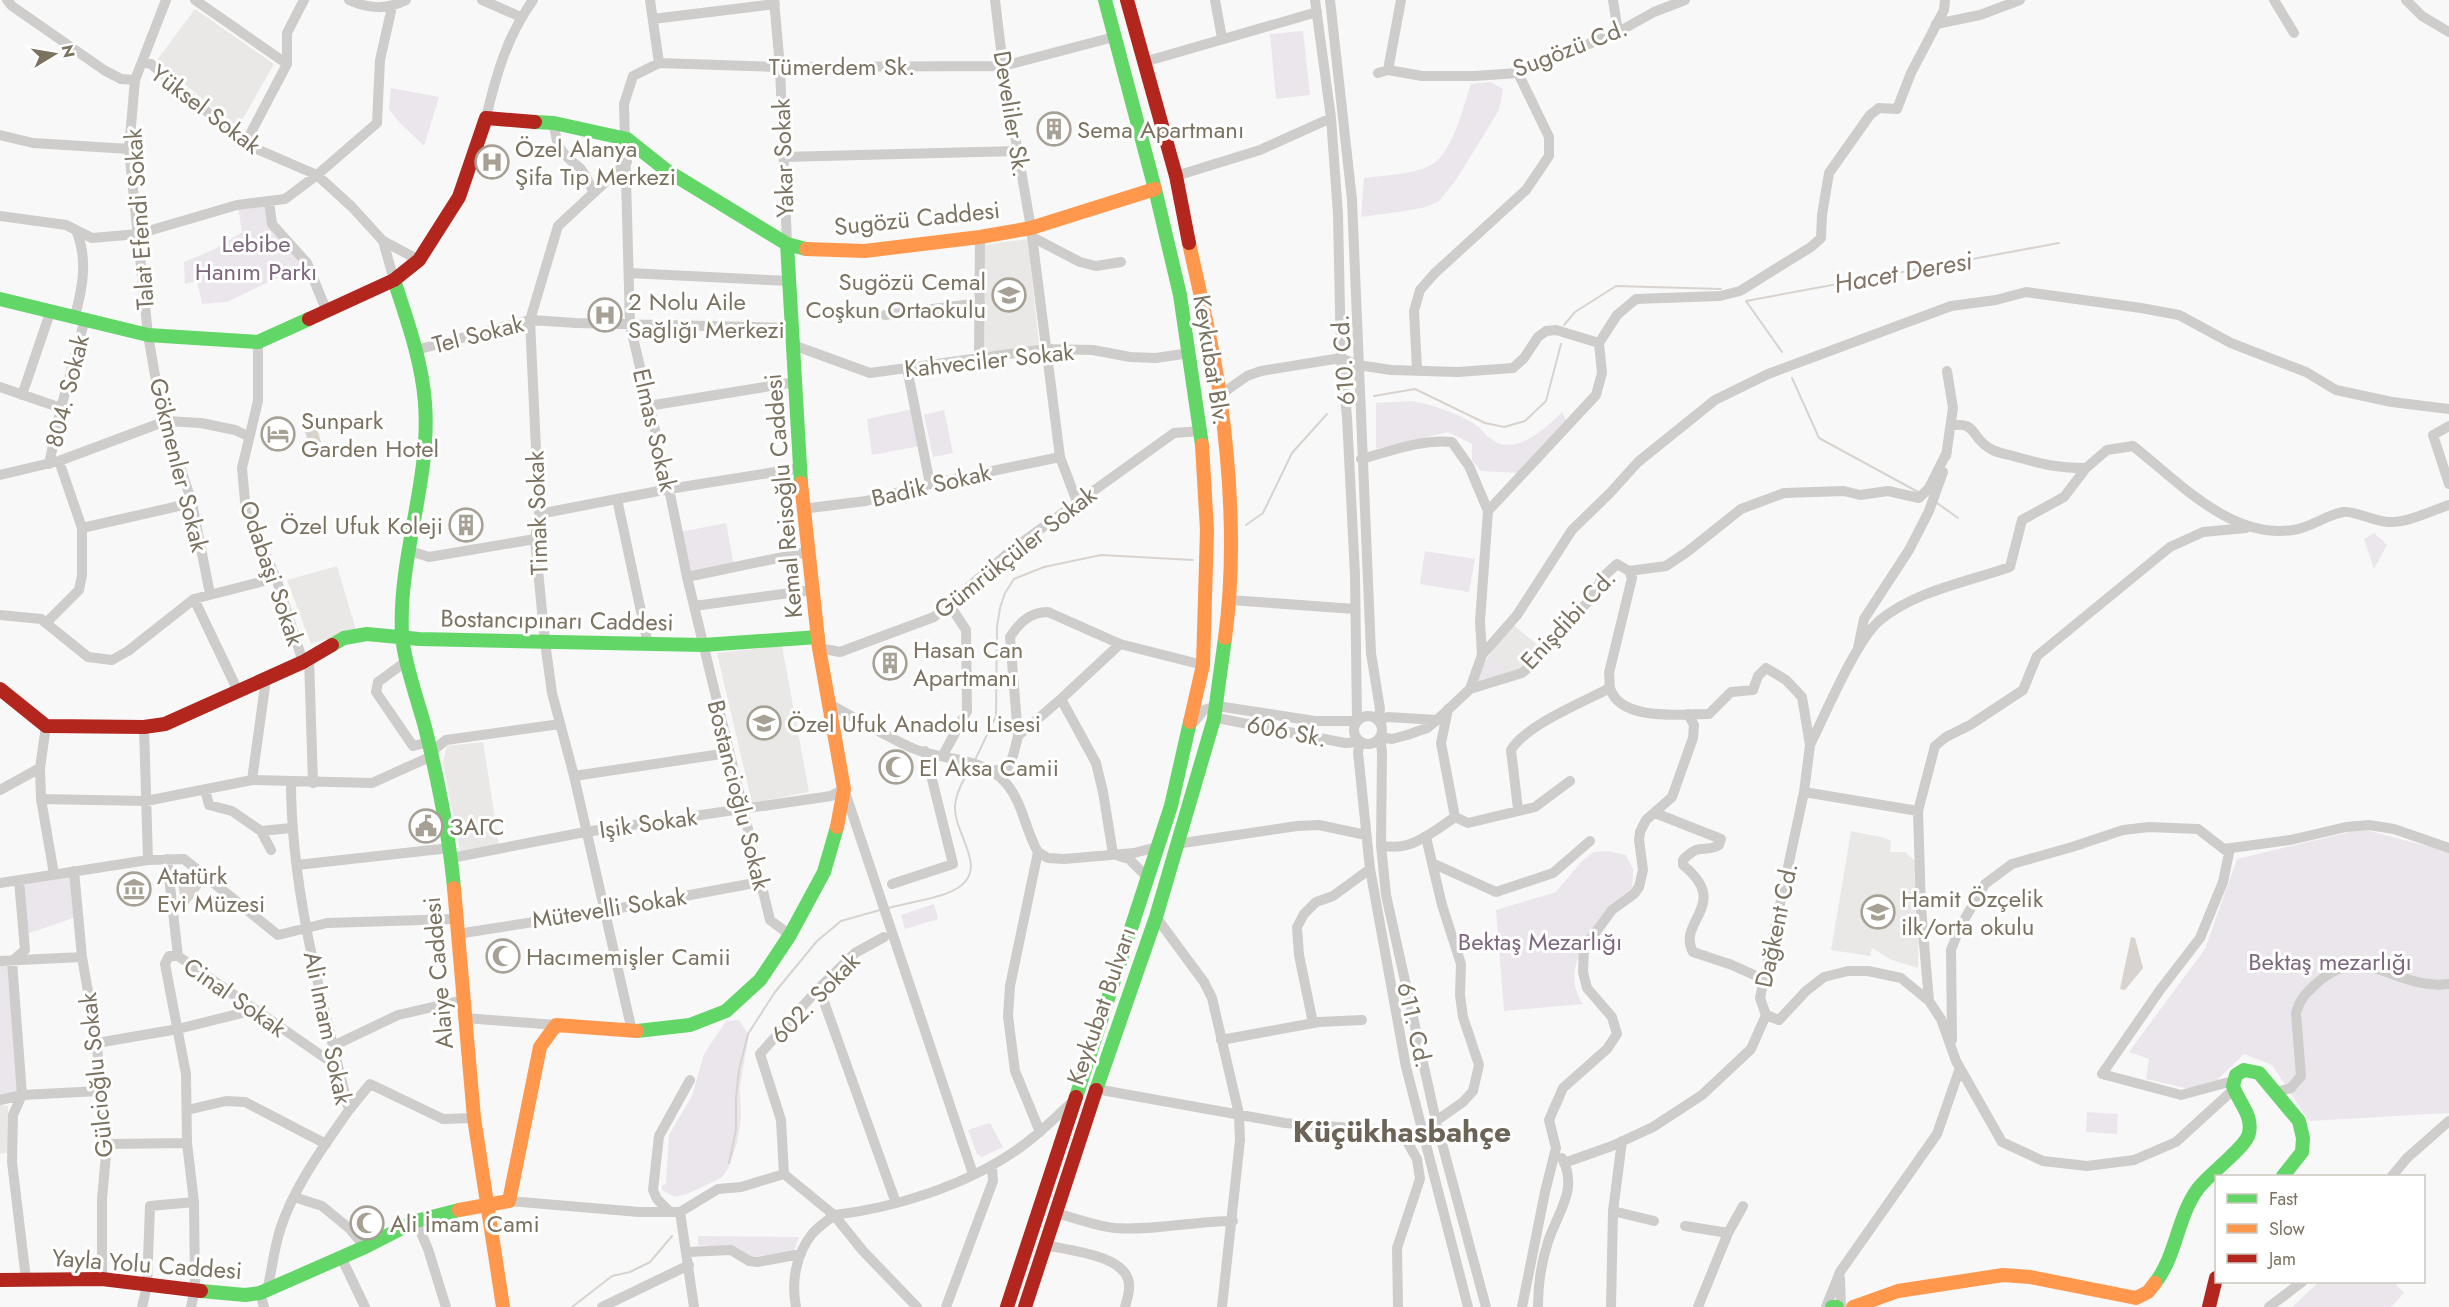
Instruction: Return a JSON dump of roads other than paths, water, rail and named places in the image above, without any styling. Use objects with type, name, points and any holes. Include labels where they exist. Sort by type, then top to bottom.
[{"type":"main road","name":"Keykubat Blv.","points":[[1106,0],[1180,295],[1200,430],[1207,530],[1203,665],[1187,734]]},
{"type":"main road","name":"Keykubat Blv.","points":[[1126,0],[1176,176],[1220,395],[1232,523],[1230,600],[1212,711]]},
{"type":"main road","name":"Sugözü Caddesi","points":[[486,118],[554,123],[627,139],[666,170],[787,244],[808,249],[866,251],[1031,232],[1155,189]]},
{"type":"main road","points":[[0,299],[148,335],[258,342],[394,280],[419,260],[459,197],[486,118]]},
{"type":"main road","name":"Kemal Reisoğlu Caddesi","points":[[787,244],[802,509],[819,643],[844,789]]},
{"type":"main road","name":"Alaiye Caddesi","points":[[394,280],[416,350],[425,404],[423,458],[401,607],[402,638],[430,750],[451,853],[474,1118],[503,1307]]},
{"type":"main road","name":"Bostancıpınarı Caddesi","points":[[46,726],[144,727],[165,724],[306,660],[344,638],[367,634],[402,638],[544,642],[703,645],[819,643]]},
{"type":"main road","points":[[0,689],[46,726]]},
{"type":"main road","name":"Keykubat Bulvarı","points":[[1025,1307],[1096,1089],[1156,917],[1212,711]]},
{"type":"main road","name":"Keykubat Bulvarı","points":[[1007,1307],[1171,806],[1187,734]]},
{"type":"main road","points":[[509,1201],[540,1047],[556,1025],[632,1031],[690,1025],[726,1011],[760,980],[790,935],[824,872],[837,830],[844,789]]},
{"type":"main road","points":[[1853,1307],[1898,1291],[2003,1275],[2074,1285],[2129,1298],[2142,1296],[2159,1278],[2199,1187],[2206,1177],[2247,1141],[2249,1119],[2233,1086],[2239,1073],[2244,1070],[2255,1071],[2277,1092],[2299,1121],[2304,1139],[2301,1156],[2284,1175]]},
{"type":"main road","name":"Yayla Yolu Caddesi","points":[[0,1280],[102,1279],[147,1287],[195,1289],[245,1295],[263,1292],[365,1247],[416,1221],[488,1203],[509,1201]]},
{"type":"main road","points":[[2209,1307],[2216,1283]]},
{"type":"main road","points":[[1885,1307],[1914,1290]]},
{"type":"main road","points":[[1833,1307],[1839,1307]]},
{"type":"street","points":[[8,0],[12,6],[104,70],[122,79],[135,80]]},
{"type":"street","name":"Talat Efendi Sokak","points":[[148,335],[129,149],[135,80],[166,0]]},
{"type":"street","points":[[195,0],[286,64]]},
{"type":"street","points":[[245,144],[286,64],[287,33],[304,0]]},
{"type":"street","points":[[349,0],[364,7],[392,7],[406,0]]},
{"type":"street","points":[[482,0],[520,17]]},
{"type":"street","points":[[486,118],[496,75],[507,44],[520,17],[533,0]]},
{"type":"street","points":[[627,139],[624,104],[633,76],[658,63],[650,0]]},
{"type":"street","name":"Develiler Sk.","points":[[995,0],[1003,66],[1031,232],[1060,457],[1077,502]]},
{"type":"street","points":[[1215,0],[1222,38]]},
{"type":"street","name":"610. Cd.","points":[[1330,0],[1352,200],[1361,459],[1371,653],[1380,709],[1378,720]]},
{"type":"street","name":"Sugözü Cd.","points":[[1401,0],[1383,71],[1422,76],[1518,73],[1618,32],[1654,12],[1685,0]]},
{"type":"street","points":[[1613,0],[1618,32]]},
{"type":"street","points":[[1488,511],[1596,395],[1602,373],[1599,343],[1617,315],[1636,299],[1720,296],[1740,291],[1811,247],[1821,238],[1822,215],[1830,173],[1870,115],[1879,108],[1897,108],[1911,73],[1944,10],[1945,0]]},
{"type":"street","points":[[1936,24],[1980,15],[2020,0]]},
{"type":"street","points":[[2274,0],[2294,33]]},
{"type":"street","points":[[2406,0],[2422,16],[2449,32]]},
{"type":"street","points":[[653,19],[774,2]]},
{"type":"street","name":"Yakar Sokak","points":[[774,2],[780,67],[787,244]]},
{"type":"street","points":[[1144,62],[1316,6]]},
{"type":"street","name":"610. Cd.","points":[[1316,6],[1331,118],[1338,214],[1341,358],[1347,417],[1357,721]]},
{"type":"street","points":[[0,216],[66,225],[92,238],[138,234],[237,204],[285,199],[317,175],[377,123],[380,60],[392,7]]},
{"type":"street","name":"Tümerdem Sk.","points":[[658,63],[780,67],[1003,66],[1114,37]]},
{"type":"street","name":"Yüksel Sokak","points":[[141,62],[151,64],[245,144],[317,175],[352,207],[383,241],[419,260]]},
{"type":"street","points":[[1416,369],[1414,311],[1420,290],[1435,273],[1526,190],[1549,156],[1549,137],[1518,73]]},
{"type":"street","points":[[1176,176],[1260,150],[1331,118]]},
{"type":"street","points":[[554,123],[556,139],[562,152],[572,165],[580,168],[594,193]]},
{"type":"street","points":[[0,135],[33,143],[129,149]]},
{"type":"street","name":"Elmas Sokak","points":[[627,139],[626,225],[630,325],[703,645]]},
{"type":"street","points":[[783,157],[1017,151]]},
{"type":"street","name":"Timak Sokak","points":[[627,162],[558,226],[530,320],[539,514],[535,539],[544,642],[552,693],[574,776],[632,1031]]},
{"type":"street","points":[[269,201],[272,224],[307,263],[327,312]]},
{"type":"street","name":"804. Sokak","points":[[54,463],[61,408],[80,317],[84,257],[76,230]]},
{"type":"street","points":[[1031,232],[1080,262],[1096,266],[1121,262]]},
{"type":"street","points":[[979,358],[980,237]]},
{"type":"street","name":"Yüksel Sokak","points":[[383,241],[394,280]]},
{"type":"street","points":[[629,273],[789,281]]},
{"type":"street","points":[[1437,720],[1388,717],[1378,720],[1365,716],[1357,721],[1354,730],[1360,742],[1369,744],[1380,738],[1392,739],[1427,728],[1437,720],[1470,688],[1482,655],[1516,615],[1572,530],[1638,462],[1715,400],[1768,374],[1951,306],[1996,300],[2026,292],[2179,315],[2231,343],[2306,372],[2336,390],[2392,402],[2449,409]]},
{"type":"street","points":[[885,315],[980,303]]},
{"type":"street","points":[[22,395],[51,310]]},
{"type":"street","name":"Tel Sokak","points":[[416,350],[530,320],[630,325],[792,328]]},
{"type":"street","points":[[1220,395],[1246,376],[1261,371],[1341,358],[1358,365],[1390,370],[1458,372],[1513,368],[1524,358],[1538,337],[1546,331],[1556,330],[1599,343]]},
{"type":"street","name":"Gökmenler Sokak","points":[[148,335],[160,404],[192,503],[210,594]]},
{"type":"street","name":"Odabaşi Sokak","points":[[258,342],[258,401],[242,468],[246,512],[276,578],[306,660]]},
{"type":"street","name":"Kahveciler Sokak","points":[[793,345],[870,373],[1046,349],[1093,350],[1130,357],[1156,358],[1190,352]]},
{"type":"street","points":[[907,368],[930,484]]},
{"type":"street","points":[[1858,651],[1864,619],[1909,550],[1929,511],[1945,466],[1953,408],[1947,371]]},
{"type":"street","points":[[648,406],[795,382]]},
{"type":"street","points":[[0,387],[61,408]]},
{"type":"street","points":[[0,475],[54,463],[166,421],[201,423],[235,430],[248,436]]},
{"type":"street","points":[[1951,426],[1963,423],[1972,428],[1978,440],[1991,450],[2056,468],[2086,468]]},
{"type":"street","points":[[2449,426],[2433,435],[2449,484]]},
{"type":"street","name":"Gümrükçüler Sokak","points":[[819,643],[840,652],[933,617],[1014,548],[1174,433],[1200,430]]},
{"type":"street","points":[[1361,459],[1410,446],[1441,441],[1452,442],[1469,466],[1488,511],[1480,621],[1482,655]]},
{"type":"street","points":[[1810,745],[1858,651],[1878,622],[1914,599],[2010,567],[2022,520],[2064,497],[2086,468],[2107,450],[2133,446],[2222,516],[2249,528],[2270,532],[2295,530],[2345,511],[2361,517],[2389,522],[2403,520],[2449,505]]},
{"type":"street","points":[[1629,571],[1666,566],[1741,509],[1784,493],[1844,491],[1860,495],[1888,491],[1919,498],[1929,488],[1947,452]]},
{"type":"street","name":"Badik Sokak","points":[[802,509],[867,501],[930,484],[1060,457]]},
{"type":"street","points":[[46,623],[79,590],[82,575],[82,528],[54,463]]},
{"type":"street","points":[[539,514],[669,489],[800,468]]},
{"type":"street","points":[[617,499],[648,644]]},
{"type":"street","points":[[82,528],[192,503]]},
{"type":"street","points":[[1929,1001],[1921,908],[1918,811],[1935,746],[2023,690],[2037,656],[2170,547],[2203,532],[2249,528]]},
{"type":"street","points":[[410,551],[429,557],[535,539]]},
{"type":"street","points":[[687,577],[807,552]]},
{"type":"street","name":"Enişdibi Cd.","points":[[1470,688],[1522,673],[1534,662],[1559,630],[1589,601],[1603,577],[1617,564],[1629,571],[1632,578],[1609,673],[1610,688]]},
{"type":"street","points":[[0,615],[40,619],[88,657],[112,660],[128,651],[194,599],[276,578]]},
{"type":"street","points":[[694,606],[812,590]]},
{"type":"street","points":[[194,599],[238,691]]},
{"type":"street","points":[[1230,600],[1355,609]]},
{"type":"street","points":[[943,755],[967,711],[966,630],[949,604]]},
{"type":"street","points":[[988,771],[1007,769],[1013,756],[1017,736],[1010,637],[1017,626],[1036,612],[1048,612],[1120,645],[1203,665]]},
{"type":"street","name":"Bostancioğlu Sokak","points":[[703,645],[770,920],[790,935]]},
{"type":"street","points":[[1017,736],[1120,645]]},
{"type":"street","points":[[306,660],[313,783]]},
{"type":"street","points":[[408,660],[378,682],[376,692],[413,746],[430,750]]},
{"type":"street","name":"Dağkent Cd.","points":[[1688,714],[1709,714],[1731,692],[1753,690],[1758,676],[1766,668],[1786,680],[1802,697],[1810,745],[1804,792],[1763,979],[1760,998],[1766,1015],[1779,1020],[1806,991],[1824,977],[1848,971],[1869,971],[1901,978],[1929,1001],[1941,1019],[1960,1068],[2002,1142],[2043,1161],[2087,1166],[2134,1160],[2176,1142],[2233,1086]]},
{"type":"street","points":[[252,780],[266,679]]},
{"type":"street","points":[[1187,734],[1197,716],[1212,711],[1200,682]]},
{"type":"street","points":[[1518,809],[1511,750],[1516,742],[1532,729],[1610,688],[1627,707],[1637,711],[1688,714],[1695,724],[1693,738],[1672,797],[1646,820],[1640,831],[1643,870],[1639,887],[1634,894],[1612,910],[1584,948],[1583,972],[1587,988],[1612,1017],[1617,1034],[1607,1049],[1563,1088],[1549,1120],[1556,1148],[1569,1178],[1567,1201],[1548,1241],[1538,1287],[1538,1307]]},
{"type":"street","points":[[1061,699],[1096,763],[1113,854]]},
{"type":"street","points":[[831,705],[914,749],[977,764],[1004,782],[1018,801],[1031,840],[1038,852],[1048,858],[1056,860],[1134,853],[1157,847]]},
{"type":"street","points":[[1448,709],[1441,743],[1455,817]]},
{"type":"street","name":"606 Sk.","points":[[1212,711],[1315,721],[1357,721]]},
{"type":"street","name":"606 Sk.","points":[[1212,711],[1345,742],[1360,742]]},
{"type":"street","points":[[1378,720],[1382,729],[1380,738]]},
{"type":"street","points":[[41,799],[146,801],[252,780],[372,783],[446,740],[560,724]]},
{"type":"street","points":[[46,726],[40,768],[41,799],[54,874]]},
{"type":"street","points":[[144,727],[148,860]]},
{"type":"street","name":"611. Cd.","points":[[1380,738],[1382,752],[1381,845],[1386,895],[1436,1121],[1486,1307]]},
{"type":"street","name":"611. Cd.","points":[[1360,742],[1358,752],[1370,869],[1406,1067],[1468,1307]]},
{"type":"street","points":[[892,884],[953,864],[925,751]]},
{"type":"street","points":[[574,776],[729,753]]},
{"type":"street","points":[[0,790],[40,768]]},
{"type":"street","points":[[1455,817],[1468,823],[1518,809],[1535,807],[1570,781]]},
{"type":"street","name":"Ali Imam Sokak","points":[[263,1292],[281,1228],[294,1197],[349,1110],[307,928],[291,828],[291,782]]},
{"type":"street","points":[[205,789],[209,805],[232,811],[261,831],[271,850]]},
{"type":"street","points":[[844,789],[974,1174]]},
{"type":"street","name":"Işik Sokak","points":[[297,865],[451,853],[831,796],[844,789]]},
{"type":"street","points":[[1804,792],[1918,811]]},
{"type":"street","points":[[1655,813],[1721,839],[1719,845],[1712,849],[1700,848],[1690,852],[1683,860],[1683,865],[1696,876],[1704,893],[1702,911],[1695,921],[1690,946],[1694,951],[1763,979]]},
{"type":"street","points":[[1381,845],[1405,846],[1426,837],[1455,817]]},
{"type":"street","points":[[838,819],[858,827]]},
{"type":"street","points":[[1176,844],[1318,825],[1366,835]]},
{"type":"street","points":[[2223,849],[2290,840],[2346,827],[2369,825],[2394,829],[2449,848]]},
{"type":"street","points":[[1953,1050],[1951,950],[1960,927],[1985,884],[2012,864],[2072,848],[2123,830],[2149,827],[2198,829],[2229,853],[2223,882],[2200,938],[2160,990],[2102,1074],[2181,1095],[2233,1086]]},
{"type":"street","points":[[261,831],[291,828]]},
{"type":"street","points":[[1426,837],[1442,905],[1461,964],[1460,995],[1463,1017],[1479,1065],[1473,1091],[1463,1102],[1436,1121]]},
{"type":"street","points":[[1432,863],[1496,892],[1553,873],[1590,841]]},
{"type":"street","points":[[1038,852],[1010,986],[1008,1016],[1015,1071],[1040,1132]]},
{"type":"street","points":[[1113,854],[1129,859],[1147,877]]},
{"type":"street","points":[[0,883],[148,860],[184,858],[278,935],[327,923],[455,919]]},
{"type":"street","points":[[167,859],[178,956]]},
{"type":"street","points":[[1313,1023],[1299,956],[1297,927],[1304,914],[1316,902],[1333,896],[1370,869]]},
{"type":"street","name":"Gülcioğlu Sokak","points":[[74,871],[82,957],[97,1043],[107,1144],[102,1199],[102,1279]]},
{"type":"street","points":[[6,961],[25,950],[19,880]]},
{"type":"street","name":"Mütevelli Sokak","points":[[457,934],[604,911],[760,882]]},
{"type":"street","points":[[1156,917],[1204,982],[1212,998],[1239,1114],[1240,1140],[1233,1221],[1222,1307]]},
{"type":"street","name":"602. Sokak","points":[[784,1174],[781,1120],[760,1054],[819,988],[855,953],[884,937]]},
{"type":"street","name":"Cinal Sokak","points":[[191,1307],[195,1289],[194,1202],[187,1143],[186,1074],[165,964],[169,956],[178,956],[339,1067]]},
{"type":"street","points":[[6,961],[82,957]]},
{"type":"street","points":[[6,961],[22,1095],[13,1115],[12,1162],[26,1279]]},
{"type":"street","points":[[2277,1092],[2291,1088],[2301,1076],[2296,1013],[2304,995],[2328,973],[2342,967],[2366,964],[2417,984],[2448,983]]},
{"type":"street","points":[[819,988],[896,1203]]},
{"type":"street","points":[[333,1046],[398,1015],[463,1000]]},
{"type":"street","points":[[97,1043],[178,1029],[254,1010]]},
{"type":"street","points":[[1564,1163],[1653,1127],[1702,1095],[1751,1049],[1766,1015]]},
{"type":"street","points":[[465,1018],[556,1025]]},
{"type":"street","points":[[1221,1040],[1313,1023],[1362,1020]]},
{"type":"street","points":[[1826,1307],[1840,1272],[1937,1134],[1960,1068]]},
{"type":"street","points":[[690,1080],[659,1136],[653,1190],[657,1199],[675,1212],[687,1252],[694,1307]]},
{"type":"street","points":[[349,1110],[370,1084],[443,1119],[474,1118]]},
{"type":"street","points":[[1096,1089],[1285,1123],[1391,1131],[1405,1138],[1417,1159]]},
{"type":"street","points":[[0,1100],[22,1095],[100,1091]]},
{"type":"street","points":[[187,1110],[226,1101],[245,1102],[326,1144]]},
{"type":"street","points":[[796,1307],[793,1292],[797,1262],[812,1234],[834,1215],[861,1212],[896,1203],[933,1191],[992,1166],[1040,1132],[1074,1101]]},
{"type":"street","points":[[2393,1175],[2407,1158],[2449,1121]]},
{"type":"street","points":[[1398,1307],[1397,1248],[1420,1179],[1417,1159],[1422,1128]]},
{"type":"street","points":[[1611,1307],[1613,1211],[1623,1141]]},
{"type":"street","points":[[107,1144],[187,1143]]},
{"type":"street","points":[[1522,1307],[1556,1148]]},
{"type":"street","points":[[0,1164],[12,1162]]},
{"type":"street","points":[[946,1307],[993,1181],[992,1166]]},
{"type":"street","points":[[509,1201],[639,1212],[675,1212],[718,1190],[741,1187],[784,1174],[834,1215],[863,1251],[917,1307]]},
{"type":"street","points":[[294,1197],[322,1206],[350,1229],[365,1247]]},
{"type":"street","points":[[142,1307],[147,1287],[150,1206],[194,1202]]},
{"type":"street","points":[[1698,1307],[1728,1233],[1743,1206]]},
{"type":"street","points":[[1613,1211],[1654,1221]]},
{"type":"street","points":[[1056,1213],[1113,1228],[1233,1221]]},
{"type":"street","points":[[416,1221],[428,1249],[446,1307]]},
{"type":"street","points":[[1685,1226],[1728,1233]]},
{"type":"street","points":[[1045,1245],[1111,1261],[1124,1272],[1129,1283],[1125,1307]]},
{"type":"street","points":[[687,1252],[732,1250],[749,1261],[757,1262],[801,1254]]},
{"type":"street","points":[[341,1257],[365,1307]]},
{"type":"street","points":[[602,1307],[689,1265]]},
{"type":"street","points":[[1839,1307],[1840,1272]]},
{"type":"street","points":[[2269,1307],[2299,1283]]},
{"type":"street","points":[[263,1292],[264,1307]]},
{"type":"waterway","name":"Hacet Deresi","points":[[1782,352],[1746,301],[2059,243]]},
{"type":"waterway","name":"Hacet Deresi","points":[[1564,325],[1575,312],[1616,286],[1721,289]]},
{"type":"waterway","name":"Hacet Deresi","points":[[1374,396],[1415,389],[1485,423],[1504,427],[1525,421],[1546,401],[1561,344]]},
{"type":"waterway","points":[[1792,378],[1819,438],[1920,493]]},
{"type":"waterway","name":"Hacet Deresi","points":[[1246,525],[1263,513],[1292,453],[1327,414]]},
{"type":"waterway","points":[[1937,503],[1958,518]]},
{"type":"waterway","name":"Hacet Deresi","points":[[975,760],[996,716],[997,627],[1005,593],[1014,579],[1044,567],[1101,555],[1193,560]]},
{"type":"waterway","name":"Hacet Deresi","points":[[888,908],[941,895],[956,889],[966,881],[971,861],[959,828],[955,806],[963,781],[971,767]]},
{"type":"waterway","name":"Hacet Deresi","points":[[729,1163],[736,1130],[739,1070],[748,1034],[775,992],[817,941],[841,921],[880,910]]},
{"type":"waterway","name":"Hacet Deresi","points":[[572,1307],[612,1276],[630,1272],[650,1262],[672,1236]]},
{"type":"place","name":"Sema Apartmanı","points":[[1054,129]]},
{"type":"place","name":"Özel Alanya Şifa Tıp Merkezi","points":[[492,162]]},
{"type":"place","name":"Sugözü Cemal Coşkun Ortaokulu","points":[[1009,295]]},
{"type":"place","name":"2 Nolu Aile Sağlığı Merkezi","points":[[605,315]]},
{"type":"place","name":"Sunpark Garden Hotel","points":[[278,434]]},
{"type":"place","name":"Özel Ufuk Koleji","points":[[466,525]]},
{"type":"place","name":"Hasan Can Apartmanı","points":[[890,663]]},
{"type":"place","name":"Özel Ufuk Anadolu Lisesi","points":[[764,723]]},
{"type":"place","name":"El Aksa Camii","points":[[896,767]]},
{"type":"place","name":"ЗАГС","points":[[426,826]]},
{"type":"place","name":"Atatürk Evi Müzesi","points":[[134,889]]},
{"type":"place","name":"Hamit Özçelik ilk/orta okulu","points":[[1878,912]]},
{"type":"place","name":"Hacımemişler Camii","points":[[503,956]]},
{"type":"place","name":"Ali İmam Cami","points":[[367,1223]]},
{"type":"district","name":"Küçükhasbahçe","points":[[1402,1131]]},
{"type":"park label","name":"Lebibe Hanım Parkı","points":[[256,257]]},
{"type":"park label","name":"Bektaş Mezarlığı","points":[[1540,941]]},
{"type":"park label","name":"Bektaş mezarlığı","points":[[2330,961]]}]
